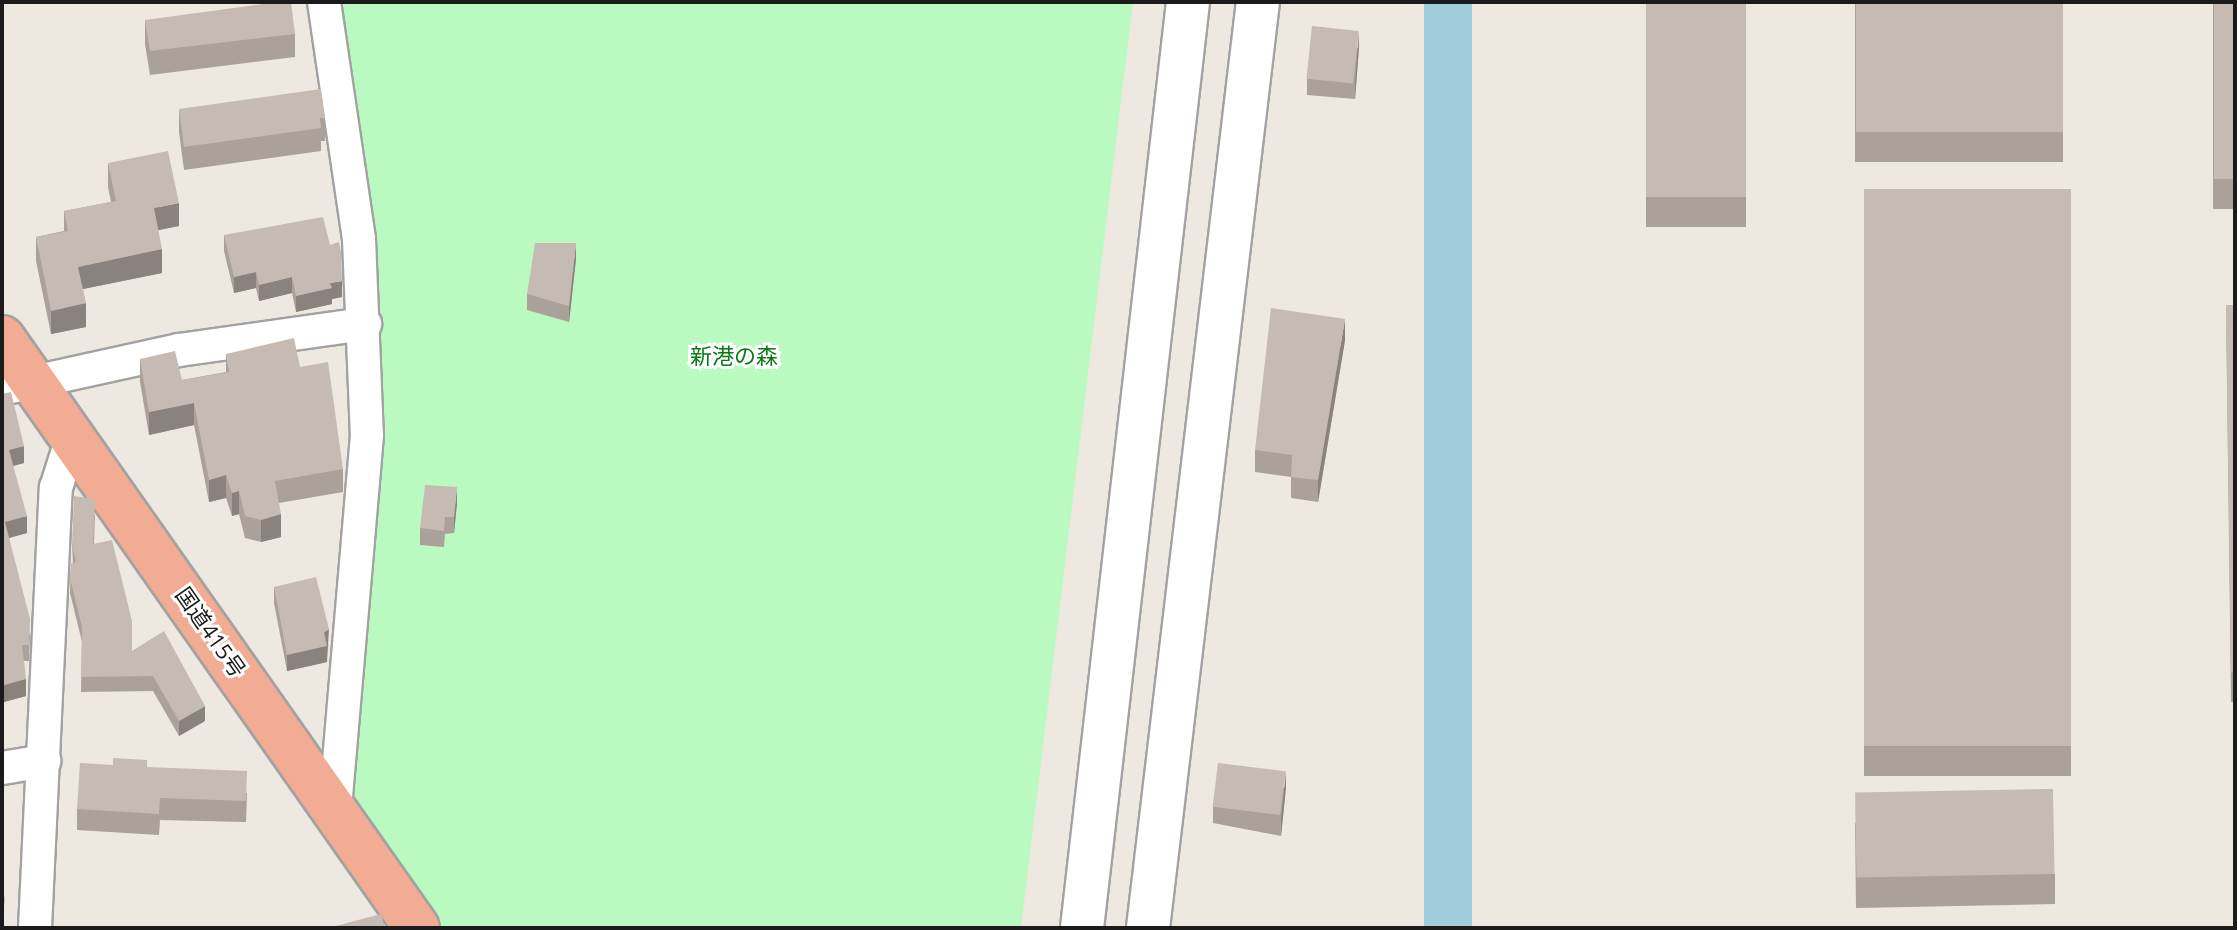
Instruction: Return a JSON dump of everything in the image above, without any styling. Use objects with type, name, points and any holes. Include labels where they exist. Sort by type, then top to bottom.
[{"type":"highway","name":"国道415号","points":[[2,338],[17,386],[72,438],[335,807],[417,928]]},
{"type":"street","points":[[324,2],[359,239],[365,324],[367,435],[335,807]]},
{"type":"street","points":[[1082,928],[1188,2]]},
{"type":"street","points":[[1148,928],[1258,2]]},
{"type":"street","points":[[17,386],[179,350],[365,324]]},
{"type":"street","points":[[35,928],[56,488],[72,438]]},
{"type":"street","points":[[2,768],[44,761]]},
{"type":"green space","name":"新港の森","points":[[337,2],[1133,2],[1021,928],[433,928],[341,791],[386,428]]},
{"type":"water","points":[[1424,2],[1472,2],[1472,928],[1424,928]]},
{"type":"building","points":[[291,2],[295,34],[150,51],[145,20]]},
{"type":"building","points":[[1646,2],[1746,2],[1746,197],[1646,197]]},
{"type":"building","points":[[1856,2],[2063,2],[2063,132],[1856,132]]},
{"type":"building","points":[[2214,2],[2235,2],[2235,179],[2214,179]]},
{"type":"building","points":[[1312,26],[1359,31],[1353,84],[1306,79]]},
{"type":"building","points":[[321,89],[325,118],[320,118],[321,128],[184,147],[179,109]]},
{"type":"building","points":[[168,151],[179,203],[154,208],[162,249],[78,267],[86,303],[51,311],[36,237],[68,231],[64,211],[116,201],[108,163]]},
{"type":"building","points":[[1864,189],[2071,189],[2071,746],[1864,746]]},
{"type":"building","points":[[323,217],[330,245],[339,242],[341,253],[342,281],[330,283],[332,288],[296,296],[292,277],[259,285],[256,272],[234,277],[224,235]]},
{"type":"building","points":[[535,243],[576,243],[569,306],[527,294]]},
{"type":"building","points":[[2226,305],[2235,305],[2235,672],[2231,673]]},
{"type":"building","points":[[1271,308],[1345,319],[1318,480],[1291,477],[1292,455],[1255,450]]},
{"type":"building","points":[[294,338],[300,367],[328,362],[343,469],[275,481],[281,514],[261,520],[245,516],[239,491],[232,493],[226,475],[209,480],[194,403],[149,412],[140,359],[175,351],[182,380],[229,372],[226,354]]},
{"type":"building","points":[[11,392],[24,446],[9,450],[27,516],[5,522],[30,619],[29,645],[22,645],[26,679],[4,685],[2,394]]},
{"type":"building","points":[[425,485],[457,487],[454,517],[445,517],[444,531],[420,528]]},
{"type":"building","points":[[74,496],[95,499],[93,544],[112,540],[132,621],[132,651],[164,631],[205,706],[179,721],[153,676],[81,677],[82,627],[70,578],[71,564],[76,562],[72,544]]},
{"type":"building","points":[[316,577],[329,629],[324,632],[327,646],[287,655],[274,587]]},
{"type":"building","points":[[113,758],[147,760],[147,767],[247,771],[246,801],[160,798],[159,814],[77,809],[80,763],[113,765]]},
{"type":"building","points":[[1218,763],[1285,771],[1280,815],[1213,807]]},
{"type":"building","points":[[2053,789],[2054,874],[1857,877],[1855,792]]},
{"type":"building","points":[[2,896],[5,897],[2,927]]},
{"type":"building","points":[[381,914],[385,928],[328,928]]}]
